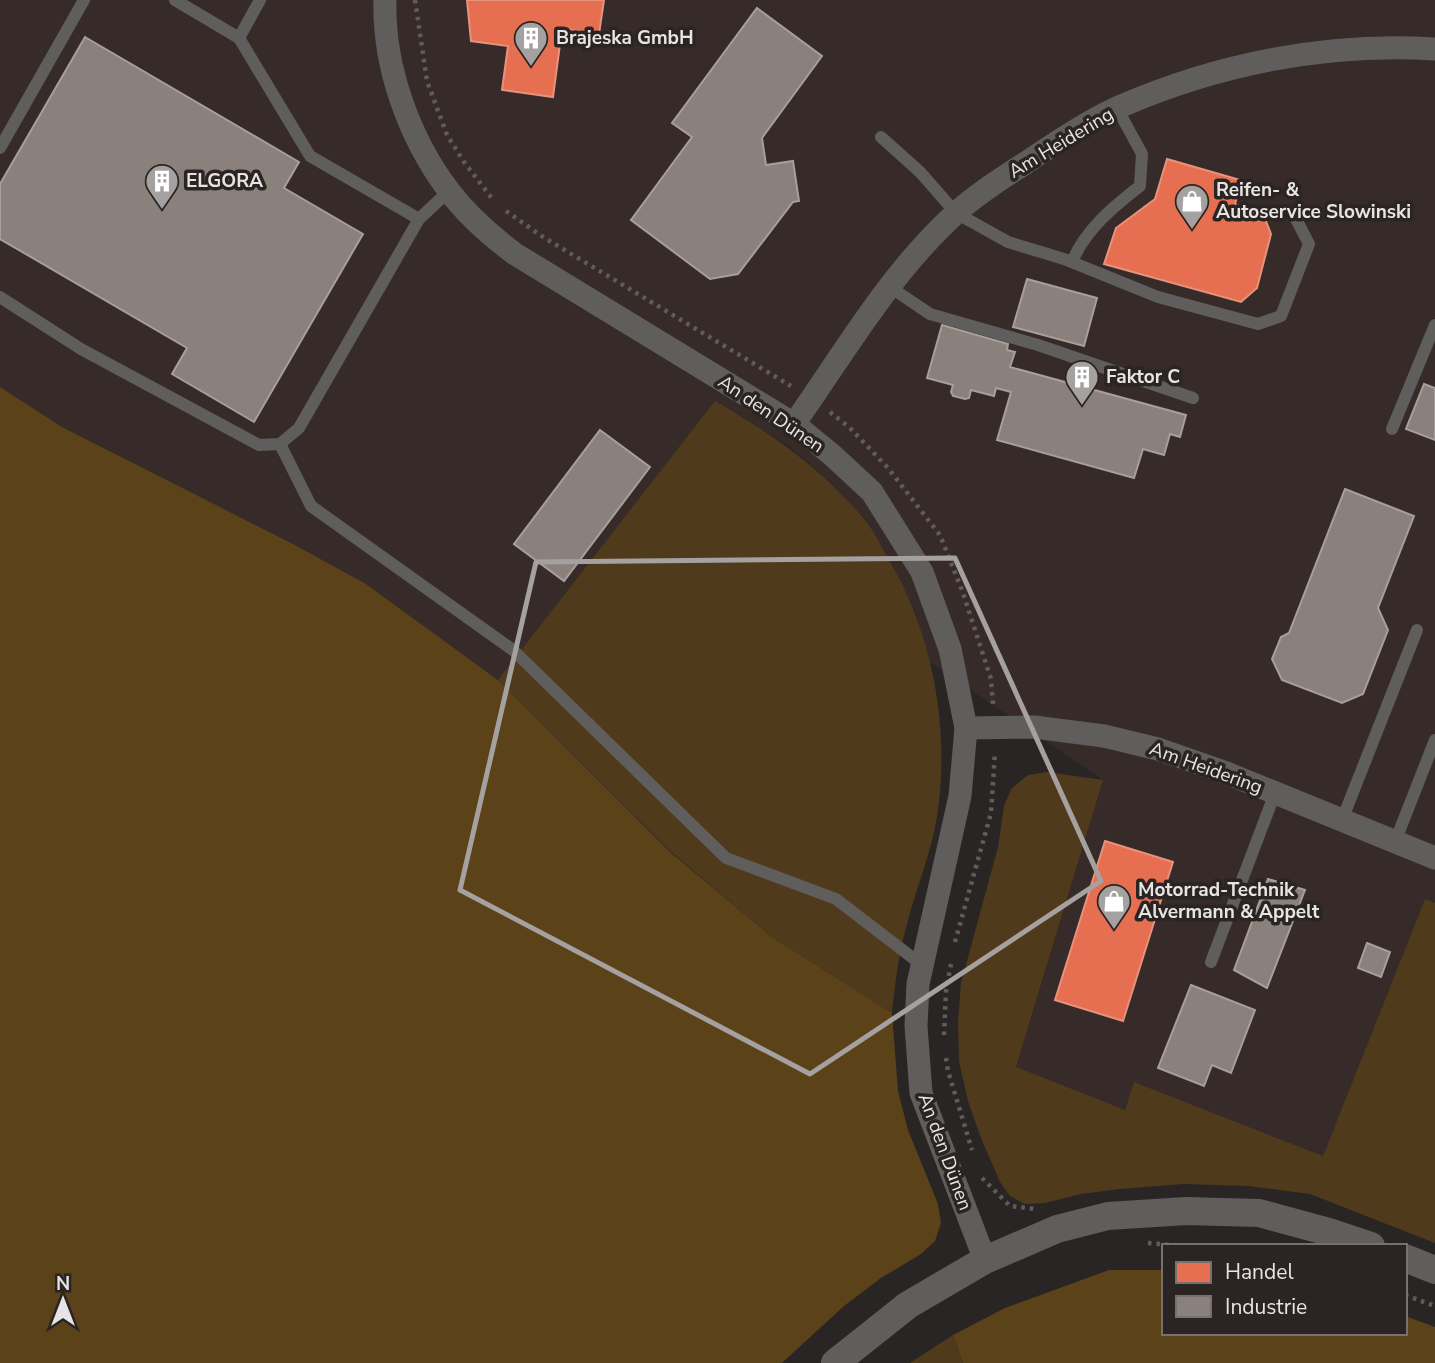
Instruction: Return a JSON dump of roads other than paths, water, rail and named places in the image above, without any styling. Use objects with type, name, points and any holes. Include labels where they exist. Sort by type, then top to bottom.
[{"type":"street","name":"An den Dünen","points":[[385,0],[384,25],[393,72],[422,147],[449,191],[490,235],[515,254],[794,424],[872,492],[922,572],[950,649],[965,728],[960,796],[918,984],[916,1026],[921,1093],[985,1260]]},
{"type":"street","name":"Am Heidering","points":[[794,424],[906,266],[956,213],[1052,145],[1117,108],[1177,84],[1228,69],[1274,59],[1371,48],[1435,49]]},
{"type":"street","name":"Am Heidering","points":[[965,728],[1034,727],[1104,736],[1158,749],[1435,858]]},
{"type":"street","points":[[835,1363],[908,1305],[985,1260],[1057,1229],[1108,1216],[1144,1213],[1259,1213],[1329,1231],[1365,1244]]},
{"type":"street","points":[[1407,1259],[1435,1270]]},
{"type":"lane","points":[[0,148],[84,0]]},
{"type":"lane","points":[[175,0],[239,38],[310,156],[419,219]]},
{"type":"lane","points":[[239,38],[260,0]]},
{"type":"lane","points":[[1072,262],[1078,248],[1111,208],[1140,186],[1142,154],[1117,108]]},
{"type":"lane","points":[[881,137],[920,172],[956,213],[1008,242],[1072,262],[1158,297],[1258,324],[1282,316],[1309,244],[1295,217]]},
{"type":"lane","points":[[0,297],[81,349],[259,445],[280,444],[299,428],[419,219],[449,191]]},
{"type":"lane","points":[[890,287],[930,314],[1038,345],[1193,398]]},
{"type":"lane","points":[[1392,429],[1435,325]]},
{"type":"lane","points":[[280,444],[311,506],[513,650],[726,858],[836,899],[922,965]]},
{"type":"lane","points":[[1342,820],[1417,631]]},
{"type":"lane","points":[[1395,842],[1435,740]]},
{"type":"lane","points":[[1211,962],[1275,793]]},
{"type":"place","name":"Brajeska GmbH","points":[[531,68]]},
{"type":"place","name":"ELGORA","points":[[162,211]]},
{"type":"place","name":"Reifen- & Autoservice Slowinski","points":[[1192,231]]},
{"type":"place","name":"Faktor C","points":[[1082,407]]},
{"type":"place","name":"Motorrad-Technik Alvermann & Appelt","points":[[1114,931]]}]
